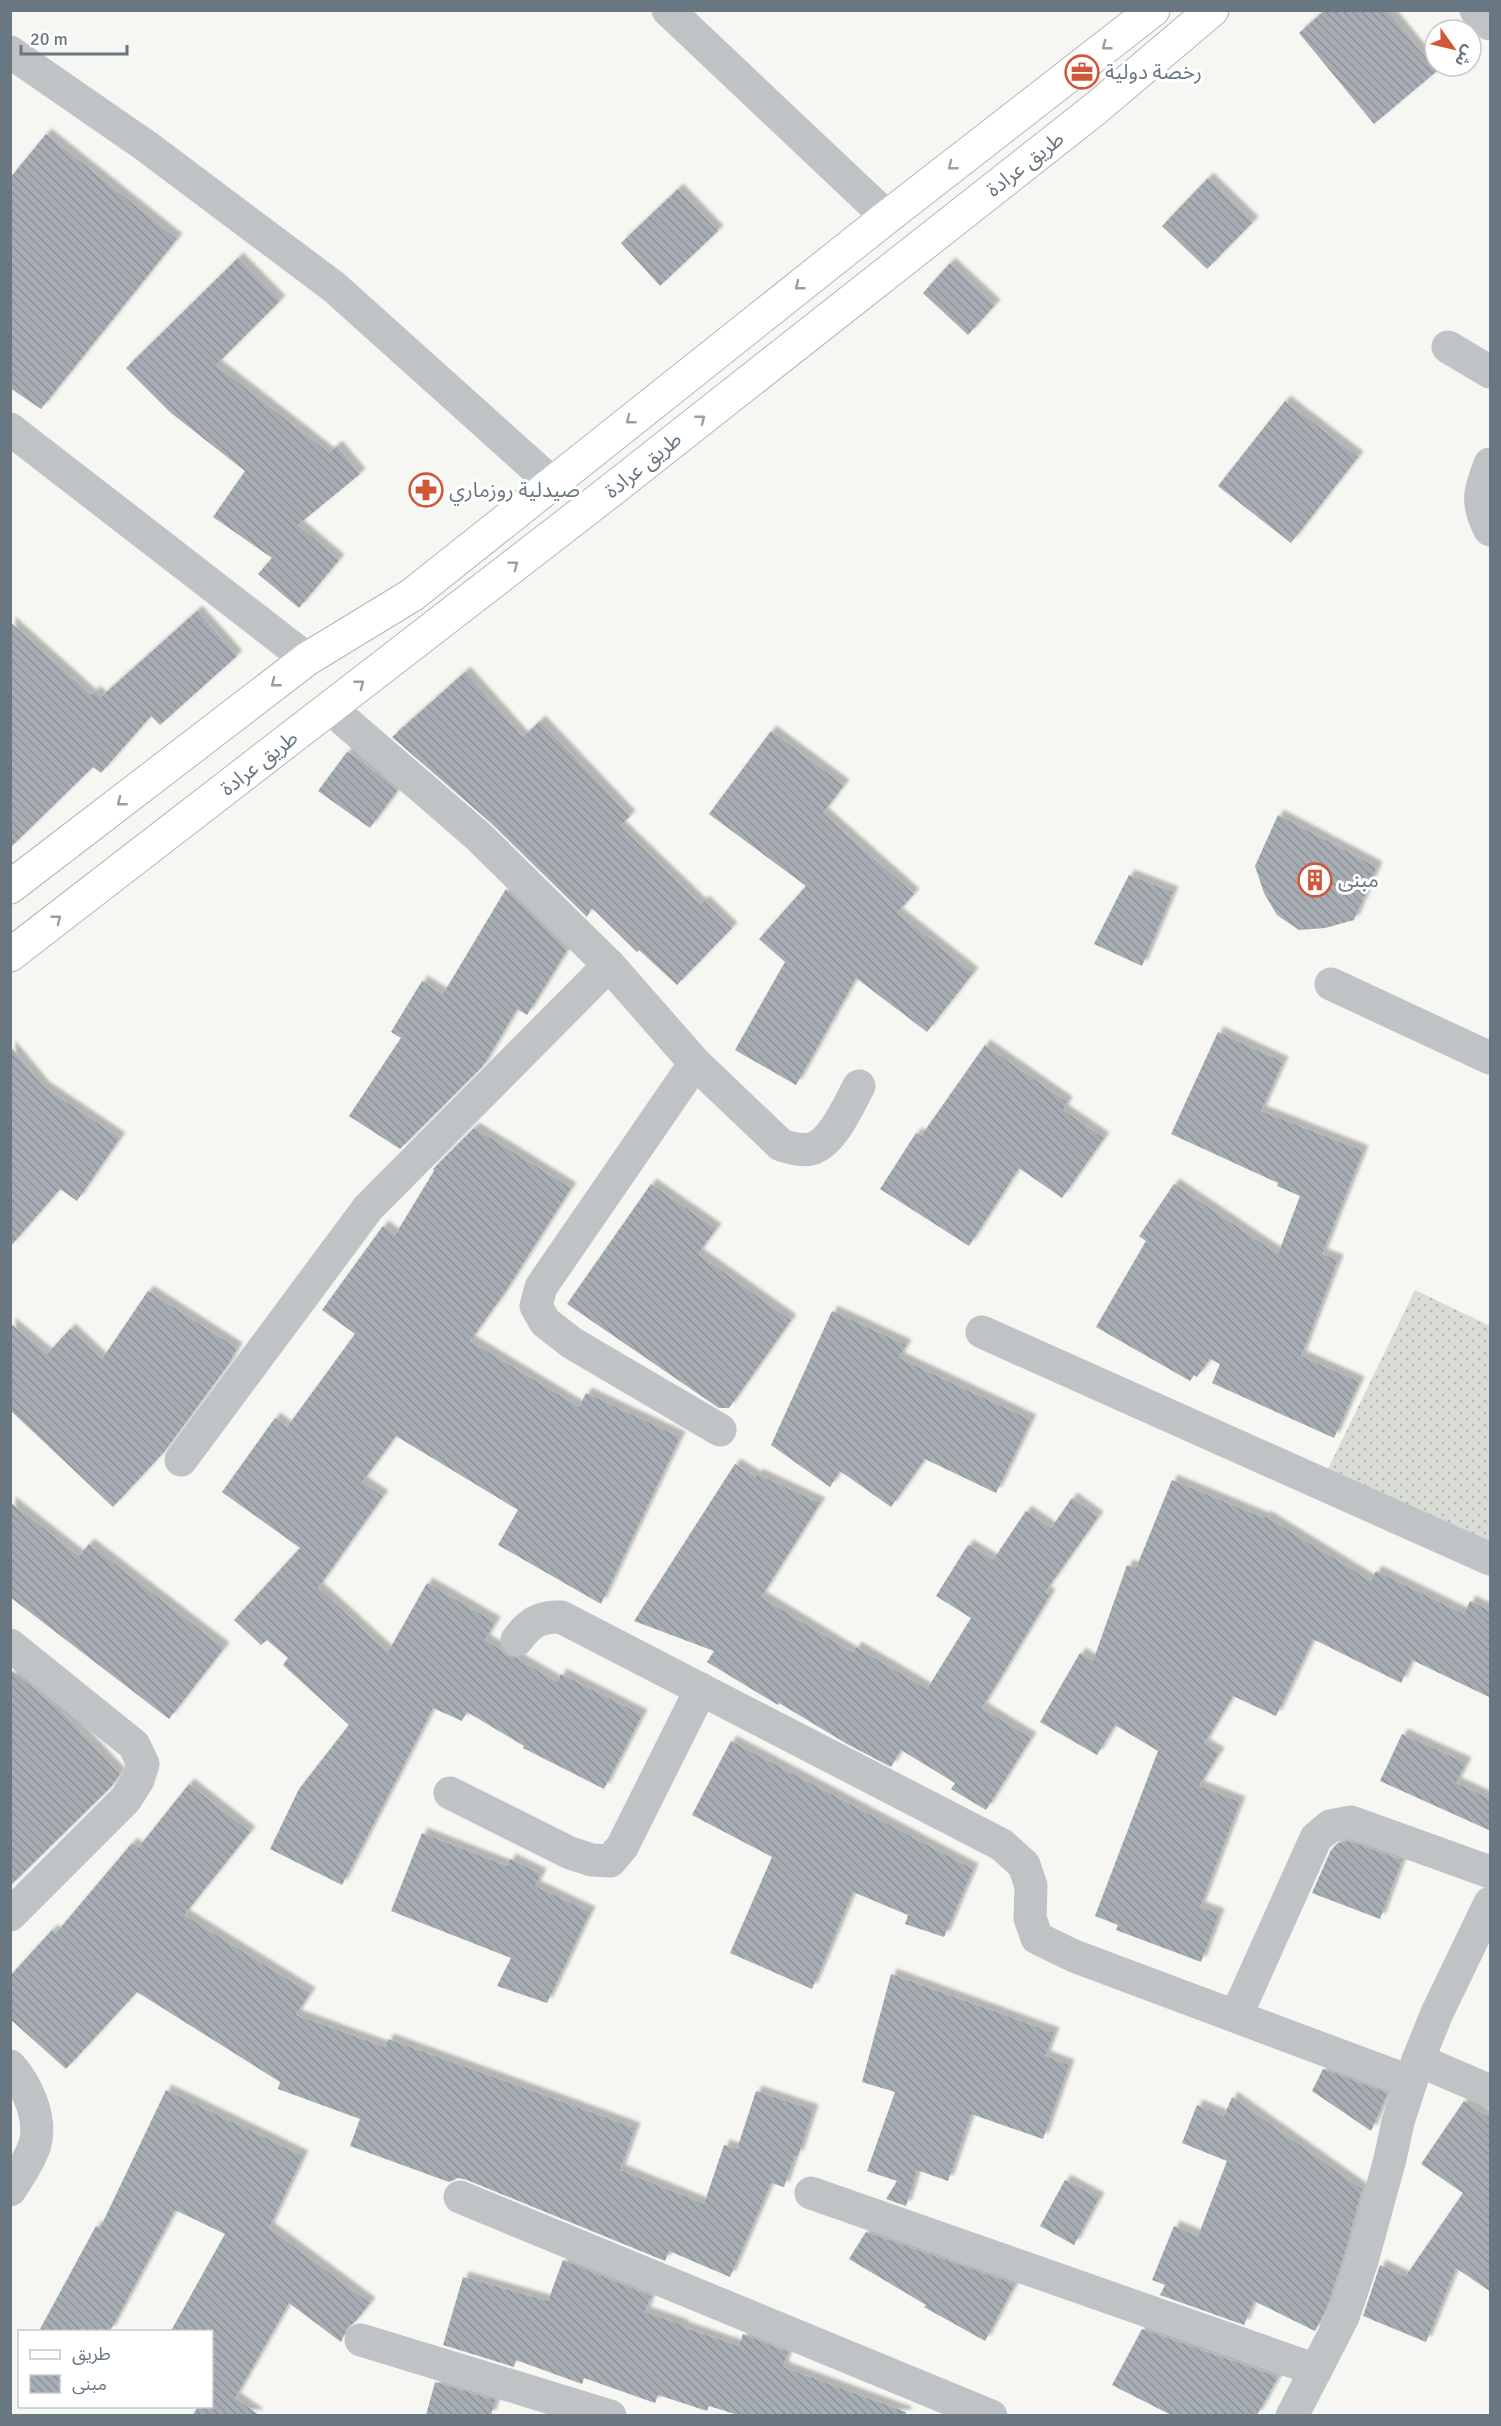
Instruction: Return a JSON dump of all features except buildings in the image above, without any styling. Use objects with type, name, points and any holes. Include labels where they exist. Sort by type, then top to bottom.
[{"type":"main road","name":"طريق عرادة","points":[[10,887],[307,659],[412,595],[551,482],[1153,10]]},
{"type":"main road","name":"طريق عرادة","points":[[10,955],[600,499],[1095,109],[1212,10]]},
{"type":"street","points":[[668,10],[887,217]]},
{"type":"street","points":[[1476,10],[1491,24]]},
{"type":"street","points":[[10,52],[146,146],[334,287],[551,482]]},
{"type":"street","points":[[1448,347],[1491,372]]},
{"type":"street","points":[[10,429],[307,659]]},
{"type":"street","points":[[1491,464],[1482,485],[1481,512],[1491,530]]},
{"type":"street","points":[[330,708],[478,836],[609,965],[694,1063],[781,1145],[798,1150],[814,1148],[827,1138],[839,1122],[859,1086]]},
{"type":"street","points":[[181,1461],[368,1208],[609,965]]},
{"type":"street","points":[[1331,984],[1491,1058]]},
{"type":"street","points":[[694,1063],[541,1287],[536,1306],[546,1322],[572,1343],[720,1430]]},
{"type":"street","points":[[982,1332],[1491,1559]]},
{"type":"street","points":[[517,1640],[528,1625],[547,1616],[561,1617],[1002,1845],[1024,1865],[1031,1886],[1030,1918],[1037,1938],[1074,1956],[1236,2016],[1415,2071],[1491,2091]]},
{"type":"street","points":[[10,1645],[134,1745],[143,1764],[138,1780],[126,1798],[10,1915]]},
{"type":"street","points":[[450,1793],[570,1853],[592,1860],[610,1861],[622,1847],[701,1689]]},
{"type":"street","points":[[1236,2016],[1316,1838],[1330,1826],[1352,1822],[1491,1872]]},
{"type":"street","points":[[1292,2415],[1343,2317],[1415,2071],[1437,2013],[1491,1903]]},
{"type":"street","points":[[10,2066],[23,2081],[35,2115],[35,2143],[10,2190]]},
{"type":"street","points":[[811,2193],[1316,2370]]},
{"type":"street","points":[[460,2197],[991,2415]]},
{"type":"street","points":[[361,2340],[610,2415]]},
{"type":"shaded area","points":[[1415,1290],[1490,1326],[1490,1546],[1326,1473]]},
{"type":"place","name":"رخصة دولية","points":[[1082,72]]},
{"type":"place","name":"صيدلية روزماري","points":[[426,490]]},
{"type":"place","name":"مبنى","points":[[1315,880]]}]
